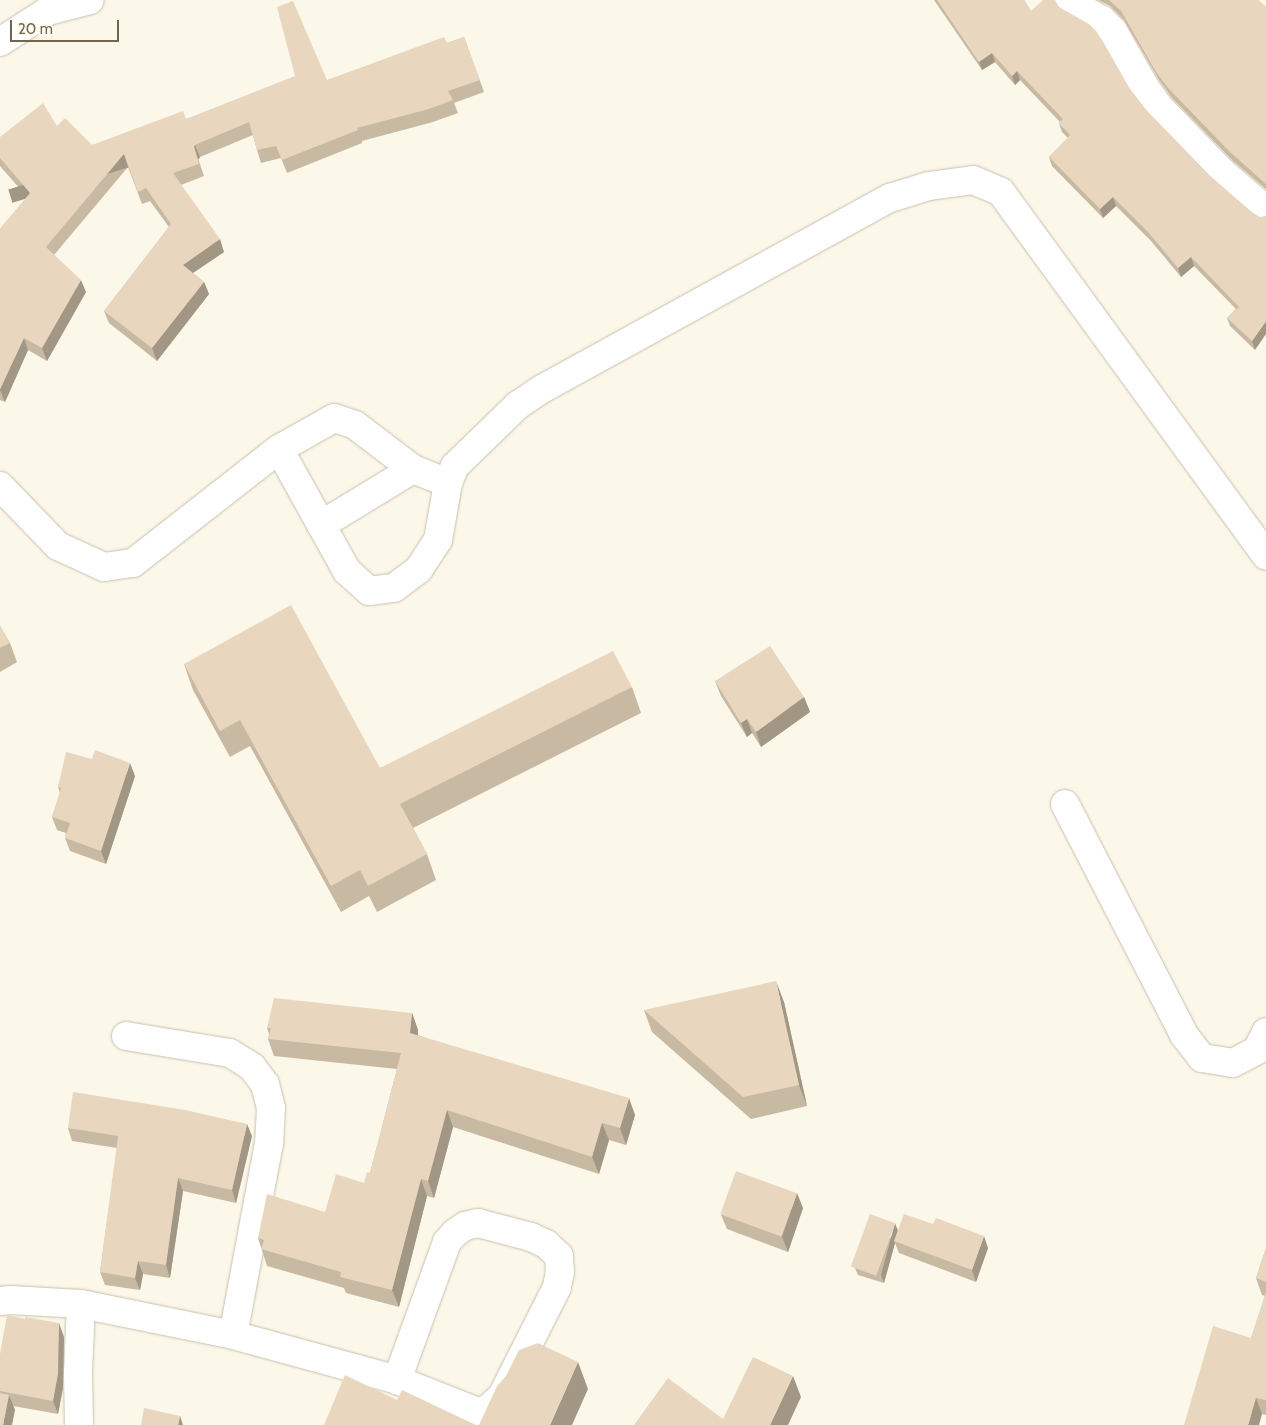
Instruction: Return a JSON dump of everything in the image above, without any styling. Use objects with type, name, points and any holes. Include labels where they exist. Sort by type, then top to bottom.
[{"type":"street","points":[[0,42],[48,11],[90,0]]},
{"type":"street","points":[[1069,0],[1102,20],[1113,31],[1146,89],[1160,108],[1222,172],[1266,210]]},
{"type":"street","points":[[279,449],[347,571],[369,591],[394,588],[419,568],[438,540],[448,483],[455,466],[464,454],[518,405],[542,389],[890,198],[929,186],[973,180],[1001,192],[1266,556]]},
{"type":"street","points":[[0,486],[58,546],[104,567],[133,563],[187,523],[279,449],[334,418],[354,425],[413,469],[448,483]]},
{"type":"street","points":[[322,525],[413,469]]},
{"type":"street","points":[[1066,804],[1184,1035],[1202,1058],[1234,1063],[1257,1050],[1266,1032]]},
{"type":"street","points":[[126,1036],[230,1053],[252,1067],[265,1084],[271,1108],[269,1143],[233,1335]]},
{"type":"street","points":[[0,1302],[10,1300],[81,1304],[233,1335],[397,1380],[478,1412],[498,1403],[557,1287],[560,1271],[559,1256],[546,1244],[531,1237],[478,1222],[465,1226],[455,1233],[447,1242],[397,1380]]},
{"type":"street","points":[[78,1425],[81,1304]]},
{"type":"building","points":[[937,0],[1024,0],[1031,11],[1043,0],[1055,0],[1059,7],[1089,24],[1097,32],[1129,88],[1146,110],[1208,174],[1253,213],[1260,217],[1266,216],[1266,321],[1252,341],[1227,318],[1239,307],[1191,257],[1178,268],[1148,232],[1113,197],[1100,209],[1049,157],[1070,135],[1059,123],[1063,119],[1017,71],[1012,76],[992,53],[979,62]]},
{"type":"building","points":[[1109,0],[1258,0],[1266,7],[1266,184],[1230,152],[1169,89],[1156,72],[1121,11]]},
{"type":"building","points":[[293,1],[327,80],[444,37],[447,43],[464,37],[480,80],[448,91],[453,100],[429,109],[357,128],[358,130],[282,160],[276,146],[257,150],[249,122],[195,145],[199,164],[173,173],[220,239],[183,265],[204,282],[152,348],[104,311],[171,224],[146,188],[138,192],[124,154],[46,247],[81,280],[42,348],[24,338],[0,389],[0,229],[30,193],[0,158],[0,137],[43,103],[57,126],[65,118],[92,145],[183,111],[186,119],[295,76],[277,7]]},
{"type":"building","points":[[291,605],[380,768],[613,651],[632,687],[400,804],[427,854],[368,886],[360,870],[331,886],[240,720],[220,731],[184,664]]},
{"type":"building","points":[[0,626],[10,643],[0,648]]},
{"type":"building","points":[[770,646],[804,697],[756,732],[747,719],[741,723],[715,681]]},
{"type":"building","points":[[95,750],[130,763],[101,851],[65,838],[70,823],[52,817],[61,788],[58,787],[66,752],[92,759]]},
{"type":"building","points":[[776,981],[799,1085],[743,1097],[644,1010]]},
{"type":"building","points":[[274,998],[412,1013],[410,1033],[629,1098],[620,1128],[602,1123],[592,1157],[447,1110],[428,1181],[421,1179],[392,1290],[340,1277],[341,1272],[261,1249],[264,1240],[258,1238],[267,1194],[325,1212],[336,1174],[364,1183],[367,1172],[370,1173],[401,1053],[268,1039],[271,1028],[267,1028]]},
{"type":"building","points":[[73,1092],[185,1110],[247,1124],[232,1190],[178,1178],[166,1265],[138,1261],[135,1278],[100,1272],[118,1136],[68,1128]]},
{"type":"building","points":[[736,1171],[797,1193],[781,1236],[720,1214]]},
{"type":"building","points":[[870,1214],[895,1223],[876,1276],[851,1267]]},
{"type":"building","points":[[904,1214],[933,1224],[936,1218],[984,1236],[972,1270],[894,1241]]},
{"type":"building","points":[[1266,1248],[1266,1282],[1256,1278]]},
{"type":"building","points":[[1266,1292],[1266,1400],[1256,1398],[1248,1425],[1184,1425],[1213,1326],[1251,1338]]},
{"type":"building","points":[[7,1315],[59,1323],[58,1374],[53,1401],[0,1391],[0,1354]]},
{"type":"building","points":[[538,1343],[578,1362],[550,1425],[479,1425],[497,1386],[506,1376],[519,1350]]},
{"type":"building","points":[[753,1357],[793,1376],[770,1425],[634,1425],[668,1378],[723,1419]]},
{"type":"building","points":[[345,1375],[397,1400],[402,1390],[476,1425],[324,1425]]},
{"type":"building","points":[[0,1393],[9,1395],[3,1425],[0,1425]]},
{"type":"building","points":[[144,1408],[180,1416],[178,1425],[141,1425]]}]
